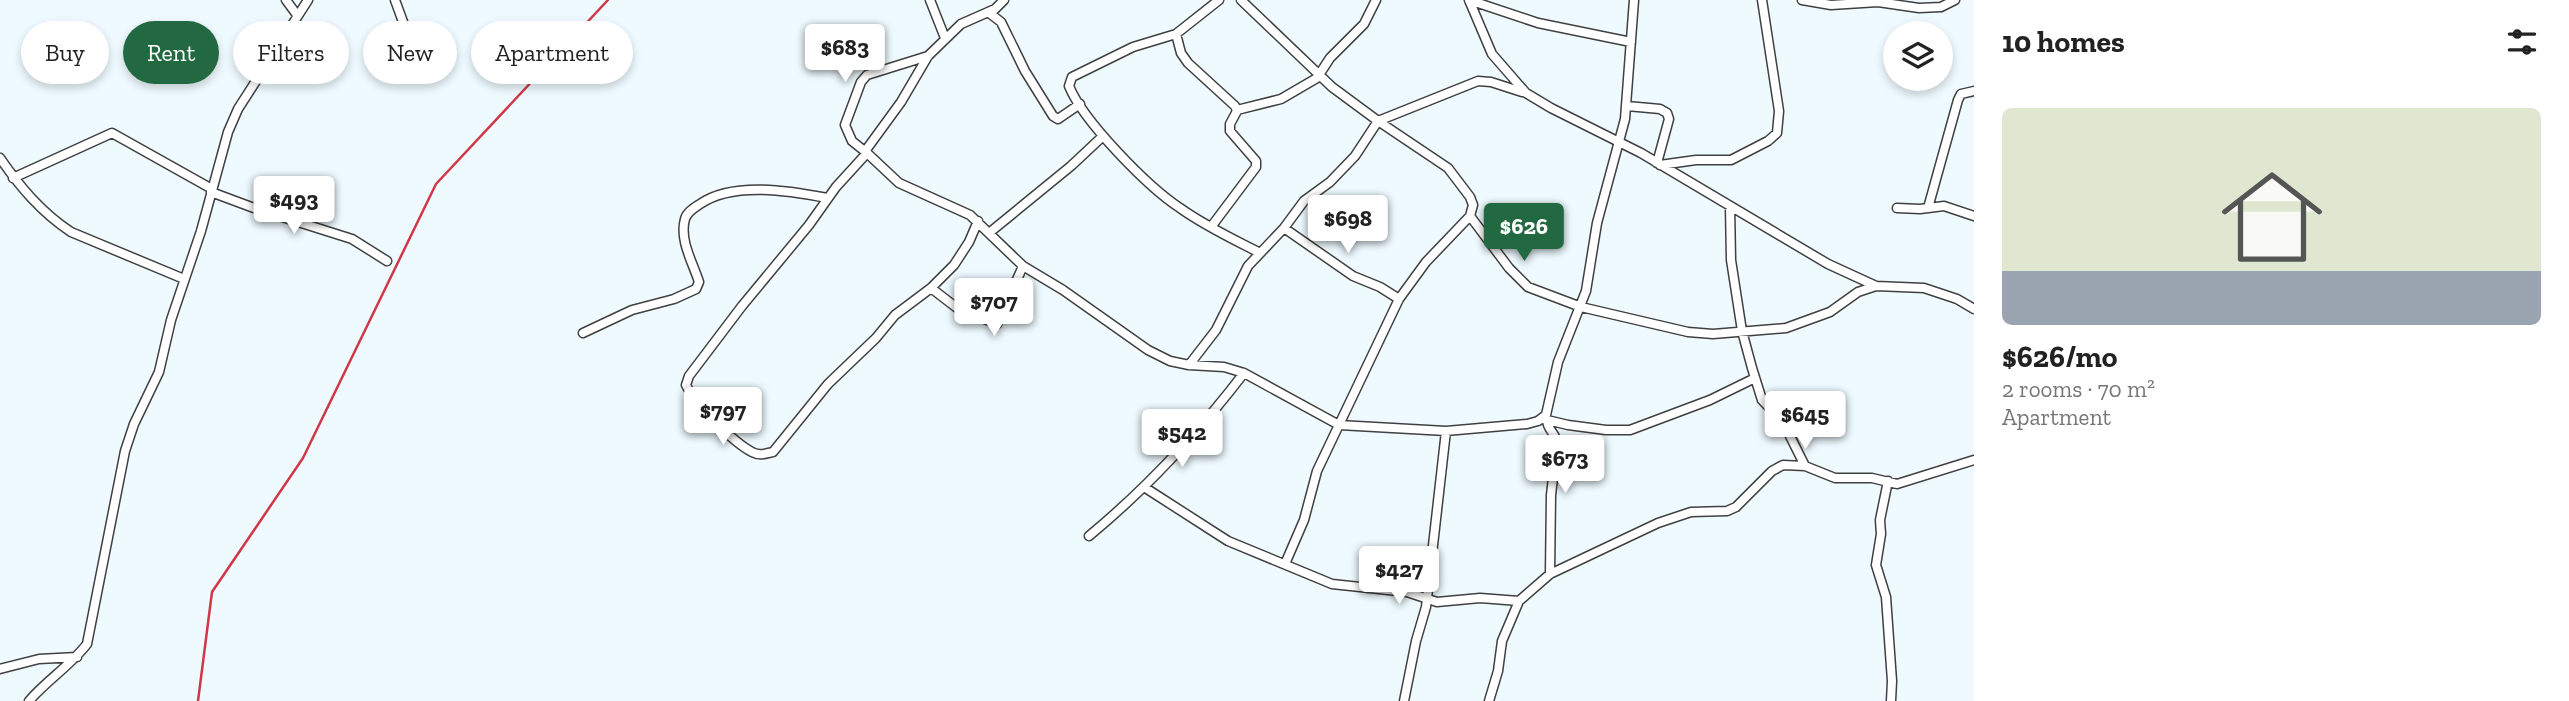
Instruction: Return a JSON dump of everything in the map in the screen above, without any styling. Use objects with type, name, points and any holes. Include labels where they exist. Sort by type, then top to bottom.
[{"type":"street","points":[[286,0],[297,15]]},
{"type":"street","points":[[29,701],[44,684],[77,657],[87,644],[93,625],[125,451],[134,424],[159,372],[228,132],[238,109],[308,0]]},
{"type":"street","points":[[395,0],[403,21]]},
{"type":"street","points":[[930,0],[945,38]]},
{"type":"street","points":[[978,221],[962,254],[931,288],[895,315],[876,338],[828,384],[773,452],[762,455],[753,453],[698,404],[690,393],[686,382],[726,326],[788,252],[827,198],[867,153],[928,56],[945,38],[971,18],[988,12],[1004,0]]},
{"type":"street","points":[[1219,0],[1176,34],[1133,47],[1072,77],[1069,86],[1103,136],[1177,206],[1260,253]]},
{"type":"street","points":[[1241,0],[1320,75],[1378,121],[1448,168],[1472,201],[1470,216],[1426,262],[1399,299],[1317,471],[1304,520],[1285,564]]},
{"type":"street","points":[[1211,227],[1256,167],[1254,158],[1230,131],[1229,125],[1237,110],[1288,96],[1320,75],[1331,58],[1364,24],[1376,0]]},
{"type":"street","points":[[1526,93],[1492,54],[1469,0],[1538,23],[1631,42]]},
{"type":"street","points":[[1550,574],[1550,495],[1557,443],[1556,436],[1545,419],[1558,362],[1588,283],[1597,223],[1620,142],[1627,106],[1634,0]]},
{"type":"street","points":[[1658,164],[1731,160],[1768,141],[1777,132],[1780,111],[1762,0]]},
{"type":"street","points":[[1802,0],[1831,5],[1878,2],[1914,8],[1941,7],[1955,0]]},
{"type":"street","points":[[988,12],[1001,22],[1053,116],[1057,119],[1080,104]]},
{"type":"street","points":[[1176,34],[1181,53],[1188,63],[1237,110]]},
{"type":"street","points":[[928,56],[867,75],[861,82],[845,125],[852,141],[899,183],[960,210],[978,221],[1023,267],[1063,290],[1148,350],[1170,361],[1189,365],[1212,365],[1244,373],[1339,425],[1446,431],[1527,424],[1545,419],[1606,430],[1630,430],[1710,400],[1755,379]]},
{"type":"street","points":[[1189,365],[1204,348],[1243,274],[1304,201],[1331,181],[1355,156],[1378,121],[1478,81],[1491,82],[1526,93],[1620,142],[1808,254],[1876,286]]},
{"type":"street","points":[[1928,208],[1958,100],[1961,94],[1974,90]]},
{"type":"street","points":[[1627,106],[1660,109],[1667,113],[1669,118],[1658,164]]},
{"type":"street","points":[[0,179],[112,133],[211,190],[254,208],[352,239],[387,261]]},
{"type":"street","points":[[989,233],[1071,166],[1103,136]]},
{"type":"street","points":[[0,158],[28,196],[55,222],[71,232],[184,279]]},
{"type":"street","points":[[583,333],[632,310],[674,299],[696,289],[699,282],[687,249],[684,224],[691,211],[704,201],[729,193],[767,190],[827,198]]},
{"type":"street","points":[[1730,206],[1731,260],[1742,331],[1755,379],[1762,400],[1783,422],[1805,466]]},
{"type":"street","points":[[1897,208],[1950,206],[1974,216]]},
{"type":"street","points":[[1470,216],[1520,281],[1528,287],[1581,307],[1688,332],[1713,334],[1770,330],[1802,324],[1830,312],[1858,292],[1876,286],[1924,288],[1957,299],[1974,309]]},
{"type":"street","points":[[1284,228],[1353,276],[1384,289],[1399,299]]},
{"type":"street","points":[[931,288],[957,308],[997,324],[1023,267]]},
{"type":"street","points":[[1089,536],[1144,487],[1207,421],[1244,373]]},
{"type":"street","points":[[1404,701],[1427,600],[1446,431]]},
{"type":"street","points":[[1489,701],[1506,627],[1519,601],[1550,574],[1606,546],[1681,515],[1730,510],[1743,502],[1777,468],[1805,466],[1835,478],[1872,478],[1900,484],[1974,460]]},
{"type":"street","points":[[1888,481],[1880,520],[1881,534],[1876,565],[1886,597],[1891,701]]},
{"type":"street","points":[[1144,487],[1221,537],[1332,584],[1406,592],[1437,602],[1480,598],[1519,601]]},
{"type":"street","points":[[0,669],[39,659],[77,657]]},
{"type":"waterway","points":[[198,701],[212,592],[303,458],[436,184],[608,0]]}]
